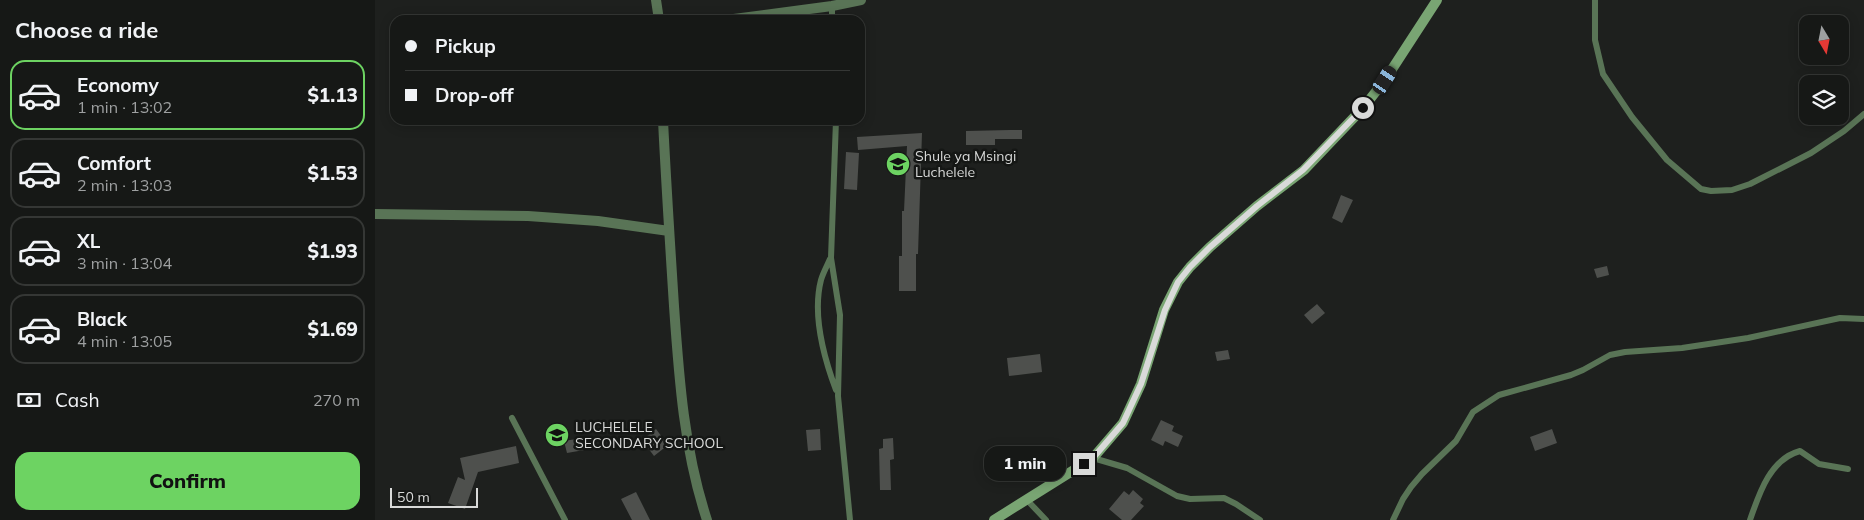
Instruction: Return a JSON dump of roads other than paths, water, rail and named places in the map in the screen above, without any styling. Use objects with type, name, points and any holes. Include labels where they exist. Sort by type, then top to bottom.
[{"type":"main road","points":[[995,520],[1093,458],[1123,423],[1141,384],[1165,310],[1178,282],[1210,247],[1257,206],[1303,170],[1363,108],[1385,80],[1437,0]]},
{"type":"street","points":[[657,0],[658,15]]},
{"type":"street","points":[[757,15],[861,0]]},
{"type":"street","points":[[663,125],[680,390],[690,451],[707,520]]},
{"type":"street","points":[[375,214],[528,216],[598,221],[669,231]]},
{"type":"lane","points":[[1595,0],[1595,40],[1603,74],[1632,117],[1667,160],[1701,189],[1711,191],[1732,190],[1750,184],[1811,153],[1845,132],[1864,114]]},
{"type":"lane","points":[[835,125],[831,258],[840,315],[838,396],[850,520]]},
{"type":"lane","points":[[831,258],[822,278],[819,308],[825,361],[838,396]]},
{"type":"lane","points":[[1393,520],[1411,487],[1456,440],[1473,412],[1499,395],[1571,375],[1610,355],[1625,352],[1682,348],[1748,338],[1840,318],[1864,319]]},
{"type":"lane","points":[[512,418],[565,520]]},
{"type":"lane","points":[[1751,520],[1767,478],[1774,469],[1794,453],[1800,451],[1819,464],[1848,469]]},
{"type":"lane","points":[[1093,458],[1127,468],[1177,496],[1190,499],[1224,498],[1237,504],[1260,520]]},
{"type":"lane","points":[[1026,499],[1046,520]]},
{"type":"place","name":"Shule ya Msingi Luchelele","points":[[898,164]]},
{"type":"place","name":"LUCHELELE SECONDARY SCHOOL","points":[[557,435]]}]
